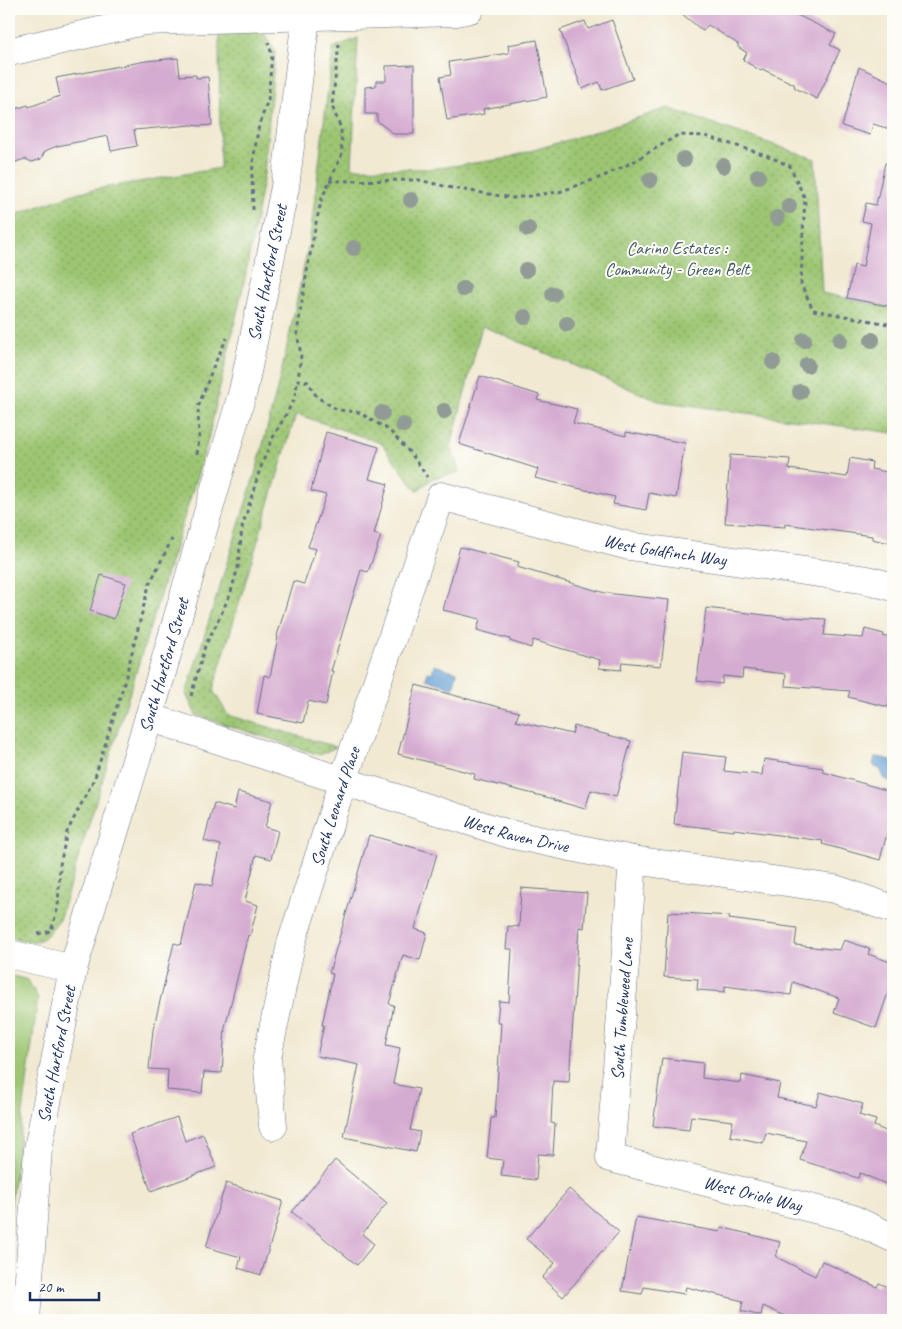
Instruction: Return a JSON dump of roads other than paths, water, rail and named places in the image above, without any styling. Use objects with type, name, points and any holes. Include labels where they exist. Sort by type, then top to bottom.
[{"type":"street","points":[[9,52],[143,21],[307,12],[456,12],[470,9]]},
{"type":"street","name":"South Hartford Street","points":[[26,1320],[38,1149],[73,969],[149,717],[243,391],[285,187],[307,12]]},
{"type":"street","name":"West Goldfinch Way","points":[[441,496],[629,546],[868,580],[893,587]]},
{"type":"street","name":"South Leonard Place","points":[[274,1126],[267,1058],[291,944],[343,781],[441,496]]},
{"type":"street","name":"West Raven Drive","points":[[149,717],[509,834],[633,860],[835,888],[893,909]]},
{"type":"street","name":"South Tumbleweed Lane","points":[[610,1158],[633,860]]},
{"type":"street","points":[[9,954],[73,969]]},
{"type":"street","name":"West Oriole Way","points":[[610,1158],[850,1218],[893,1238]]},
{"type":"water","points":[[434,665],[457,672],[453,688],[426,679],[428,672],[432,673]]},
{"type":"water","points":[[877,757],[888,759],[892,762],[893,781],[885,779],[880,769],[873,764]]},
{"type":"park label","name":"Carino Estates : Community - Green Belt","points":[[677,258]]}]
